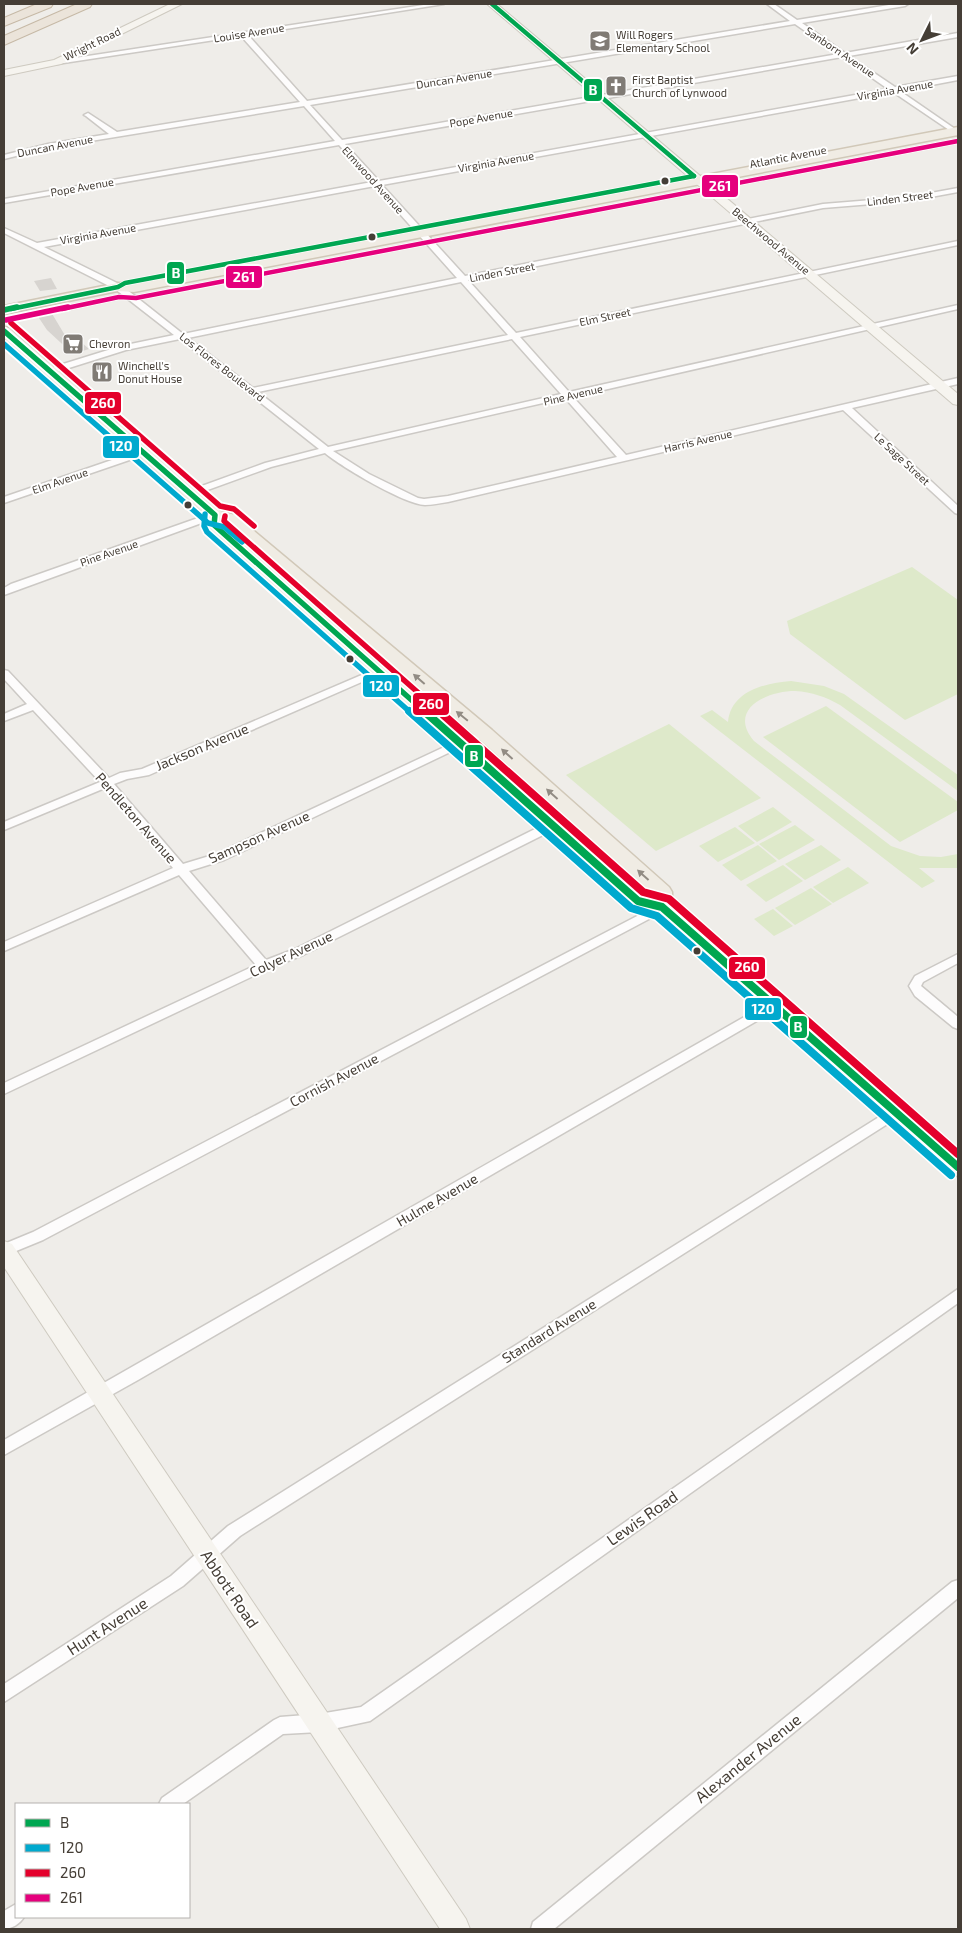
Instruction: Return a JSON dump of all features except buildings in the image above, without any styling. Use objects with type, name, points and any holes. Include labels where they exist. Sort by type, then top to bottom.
[{"type":"highway","points":[[4,22],[48,4]]},
{"type":"highway","points":[[4,30],[58,4]]},
{"type":"highway","points":[[4,41],[86,4]]},
{"type":"highway","points":[[4,48],[26,37],[50,20]]},
{"type":"main road","name":"Atlantic Avenue","points":[[4,310],[118,287],[125,283],[956,130]]},
{"type":"main road","points":[[4,331],[215,515],[229,518],[485,734],[662,892],[662,907]]},
{"type":"main road","points":[[215,515],[214,525],[638,901],[662,907],[958,1167]]},
{"type":"street","name":"Wright Road","points":[[4,73],[57,62],[177,4]]},
{"type":"street","name":"Louise Avenue","points":[[57,62],[441,4]]},
{"type":"street","name":"Beechwood Avenue","points":[[492,4],[958,401]]},
{"type":"street","name":"Sanborn Avenue","points":[[770,4],[894,90],[956,130]]},
{"type":"street","name":"Duncan Avenue","points":[[4,157],[48,146],[905,4]]},
{"type":"street","name":"Elmwood Avenue","points":[[243,34],[624,459]]},
{"type":"street","name":"Pope Avenue","points":[[4,201],[958,35]]},
{"type":"street","points":[[77,52],[94,57]]},
{"type":"street","name":"Virginia Avenue","points":[[35,246],[958,78]]},
{"type":"street","points":[[88,115],[116,135]]},
{"type":"street","name":"Linden Street","points":[[50,371],[124,348],[823,206],[902,200],[958,190]]},
{"type":"street","name":"Los Flores Boulevard","points":[[4,230],[118,287],[325,450],[366,476],[407,497],[424,502],[437,502]]},
{"type":"street","name":"Elm Street","points":[[252,391],[958,243]]},
{"type":"street","name":"Pine Avenue","points":[[191,494],[268,466],[325,450],[958,308]]},
{"type":"street","name":"Harris Avenue","points":[[437,502],[958,381]]},
{"type":"street","name":"Le Sage Street","points":[[845,407],[958,511]]},
{"type":"street","name":"Elm Avenue","points":[[4,500],[144,452]]},
{"type":"street","name":"Pine Avenue","points":[[4,592],[15,586],[215,515]]},
{"type":"street","name":"Jackson Avenue","points":[[4,826],[124,776],[145,772],[399,662]]},
{"type":"street","name":"Pendleton Avenue","points":[[4,673],[106,783],[264,966]]},
{"type":"street","points":[[4,718],[33,706]]},
{"type":"street","name":"Sampson Avenue","points":[[4,947],[181,869],[220,857],[461,743],[485,734]]},
{"type":"street","name":"Colyer Avenue","points":[[4,1089],[264,966],[299,952],[575,814]]},
{"type":"street","name":"Cornish Avenue","points":[[4,1250],[38,1236],[662,907]]},
{"type":"street","points":[[958,958],[919,978],[915,986],[919,993],[958,1024]]},
{"type":"street","name":"Hulme Avenue","points":[[4,1448],[774,1005]]},
{"type":"street","name":"Standard Avenue","points":[[206,1554],[234,1531],[895,1112]]},
{"type":"street","name":"Abbott Road","points":[[4,1250],[456,1929]]},
{"type":"street","name":"Lewis Road","points":[[169,1803],[280,1726],[319,1724],[364,1715],[958,1295]]},
{"type":"street","name":"Hunt Avenue","points":[[4,1694],[177,1581],[206,1554]]},
{"type":"street","name":"Alexander Avenue","points":[[540,1929],[958,1588]]},
{"type":"street","points":[[4,1922],[15,1914]]},
{"type":"green space","points":[[912,567],[958,600],[958,694],[905,720],[790,634],[787,621]]},
{"type":"green space","points":[[791,681],[824,686],[844,694],[958,775],[958,791],[840,705],[813,694],[795,691],[784,692],[763,698],[754,704],[748,711],[745,720],[747,730],[754,741],[891,846],[920,856],[941,857],[958,854],[958,868],[919,868],[935,881],[922,888],[700,716],[712,710],[728,722],[735,703],[742,696],[760,687]]},
{"type":"green space","points":[[826,706],[958,802],[958,810],[900,842],[763,737]]},
{"type":"green space","points":[[669,724],[761,798],[656,851],[566,775]]},
{"type":"green space","points":[[773,807],[792,822],[757,842],[738,826]]},
{"type":"green space","points":[[795,825],[815,840],[779,860],[759,844]]},
{"type":"green space","points":[[735,827],[755,843],[718,862],[699,846]]},
{"type":"green space","points":[[758,845],[777,861],[741,881],[722,865]]},
{"type":"green space","points":[[821,845],[841,860],[805,880],[785,864]]},
{"type":"green space","points":[[783,865],[803,881],[766,902],[746,885]]},
{"type":"green space","points":[[848,867],[869,883],[833,903],[813,887]]},
{"type":"green space","points":[[811,888],[832,904],[795,925],[775,908]]},
{"type":"green space","points":[[773,909],[793,926],[774,936],[754,919]]},
{"type":"transit line","name":"B","points":[[492,4],[694,176]]},
{"type":"transit line","name":"261","points":[[6,320],[119,297],[136,298],[958,141]]},
{"type":"transit line","name":"B","points":[[4,310],[118,287],[125,283],[694,176]]},
{"type":"transit line","name":"260","points":[[11,323],[220,506],[234,509],[254,526]]},
{"type":"transit line","name":"B","points":[[4,331],[215,515],[214,525],[638,901],[662,907],[958,1167]]},
{"type":"transit line","name":"120","points":[[4,344],[208,523],[224,527],[242,542]]},
{"type":"transit line","name":"120","points":[[205,514],[204,526],[207,532],[631,908],[657,916],[951,1175]]},
{"type":"transit line","name":"260","points":[[225,516],[224,521],[643,892],[669,899],[958,1154]]},
{"type":"place","name":"Will Rogers Elementary School","points":[[600,41]]},
{"type":"place","name":"First Baptist Church of Lynwood","points":[[616,86]]},
{"type":"place","name":"Chevron","points":[[73,344]]},
{"type":"place","name":"Winchell's Donut House","points":[[102,372]]}]
